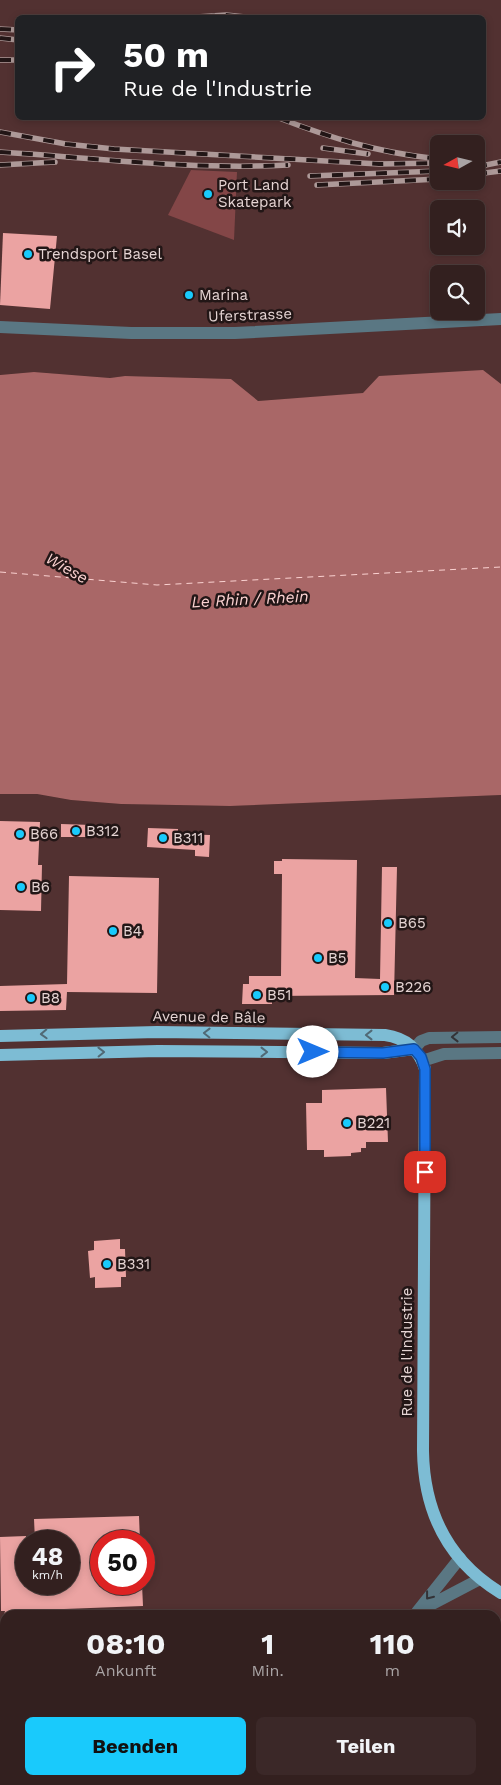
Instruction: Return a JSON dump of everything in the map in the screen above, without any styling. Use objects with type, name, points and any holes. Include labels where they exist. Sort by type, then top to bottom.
[{"type":"main road","name":"Avenue de Bâle","points":[[0,1036],[157,1032],[385,1035],[404,1040],[414,1049],[424,1065]]},
{"type":"main road","points":[[157,1032],[158,1052]]},
{"type":"main road","points":[[0,1055],[158,1052],[383,1053],[414,1049]]},
{"type":"main road","name":"Rue de l'Industrie","points":[[424,1065],[423,1474],[434,1516],[448,1542],[480,1579],[501,1593]]},
{"type":"street","name":"Uferstrasse","points":[[0,327],[131,333],[235,333],[501,318]]},
{"type":"street","points":[[414,1049],[420,1041],[429,1038],[501,1037]]},
{"type":"street","points":[[424,1065],[444,1054],[501,1053]]},
{"type":"street","points":[[418,1610],[460,1558]]},
{"type":"street","points":[[422,1610],[480,1579]]},
{"type":"shaded area","points":[[0,0],[501,0],[501,384],[257,401],[231,379],[125,376],[110,378],[34,372],[0,375]]},
{"type":"shaded area","name":"Port Land Skatepark","points":[[191,170],[237,172],[234,240],[168,215]]},
{"type":"shaded area","points":[[0,794],[37,794],[71,800],[121,804],[230,806],[501,795],[501,1610],[0,1610]]},
{"type":"water","points":[[483,370],[501,384],[501,795],[230,806],[121,804],[71,800],[37,794],[0,794],[0,375],[34,372],[110,378],[125,376],[231,379],[258,401],[363,393],[379,376]]},
{"type":"building","name":"Trendsport Basel","points":[[3,233],[57,236],[50,309],[0,305]]},
{"type":"building","points":[[0,821],[40,822],[38,865],[42,865],[41,911],[0,910]]},
{"type":"building","name":"B312","points":[[61,824],[92,825],[91,837],[61,837]]},
{"type":"building","points":[[148,828],[178,829],[178,834],[210,835],[209,857],[195,856],[195,850],[147,847]]},
{"type":"building","name":"B5","points":[[282,859],[357,860],[355,978],[380,979],[382,867],[397,867],[394,995],[272,996],[272,1004],[242,1004],[243,984],[249,984],[249,976],[281,976],[282,874],[274,874],[274,861],[282,861]]},
{"type":"building","name":"B4","points":[[69,876],[159,878],[157,993],[67,992],[66,1010],[0,1011],[0,986],[67,984]]},
{"type":"building","name":"B221","points":[[386,1088],[388,1142],[366,1142],[366,1148],[361,1148],[361,1152],[351,1153],[351,1156],[324,1157],[324,1150],[307,1150],[306,1103],[322,1103],[322,1090]]},
{"type":"building","name":"B331","points":[[120,1239],[120,1249],[125,1249],[126,1277],[121,1277],[121,1287],[95,1288],[95,1277],[90,1278],[88,1251],[94,1250],[94,1241]]},
{"type":"building","points":[[139,1516],[140,1530],[90,1530],[90,1595],[142,1595],[143,1606],[1,1610],[0,1537],[15,1536],[15,1595],[80,1595],[80,1530],[34,1530],[34,1519]]},
{"type":"ferry route","points":[[0,572],[157,585],[501,567]]},
{"type":"railway","points":[[0,29],[15,30]]},
{"type":"railway","points":[[0,38],[15,40]]},
{"type":"railway","points":[[0,60],[15,60]]},
{"type":"railway","points":[[284,120],[354,143],[391,152],[430,158]]},
{"type":"railway","points":[[0,132],[66,144],[114,149],[379,164],[430,163]]},
{"type":"railway","points":[[323,148],[368,154]]},
{"type":"railway","points":[[0,152],[180,165],[288,165]]},
{"type":"railway","points":[[0,165],[55,162]]},
{"type":"railway","points":[[485,165],[501,162]]},
{"type":"railway","points":[[310,176],[430,171]]},
{"type":"railway","points":[[485,173],[501,171]]},
{"type":"railway","points":[[317,185],[430,179]]},
{"type":"place","name":"Port Land Skatepark","points":[[208,194]]},
{"type":"place","name":"Trendsport Basel","points":[[28,254]]},
{"type":"place","name":"Marina","points":[[189,295]]},
{"type":"place","name":"B312","points":[[76,831]]},
{"type":"place","name":"B66","points":[[20,834]]},
{"type":"place","name":"B311","points":[[163,838]]},
{"type":"place","name":"B6","points":[[21,887]]},
{"type":"place","name":"B65","points":[[388,923]]},
{"type":"place","name":"B4","points":[[113,931]]},
{"type":"place","name":"B5","points":[[318,958]]},
{"type":"place","name":"B226","points":[[385,987]]},
{"type":"place","name":"B51","points":[[257,995]]},
{"type":"place","name":"B8","points":[[31,998]]},
{"type":"place","name":"B221","points":[[347,1123]]},
{"type":"place","name":"B331","points":[[107,1264]]},
{"type":"route","points":[[313,1052],[383,1053],[414,1049],[418,1053],[425,1069],[425,1172]]},
{"type":"water label","name":"Wiese","points":[[67,568]]},
{"type":"water label","name":"Le Rhin / Rhein","points":[[250,599]]}]
